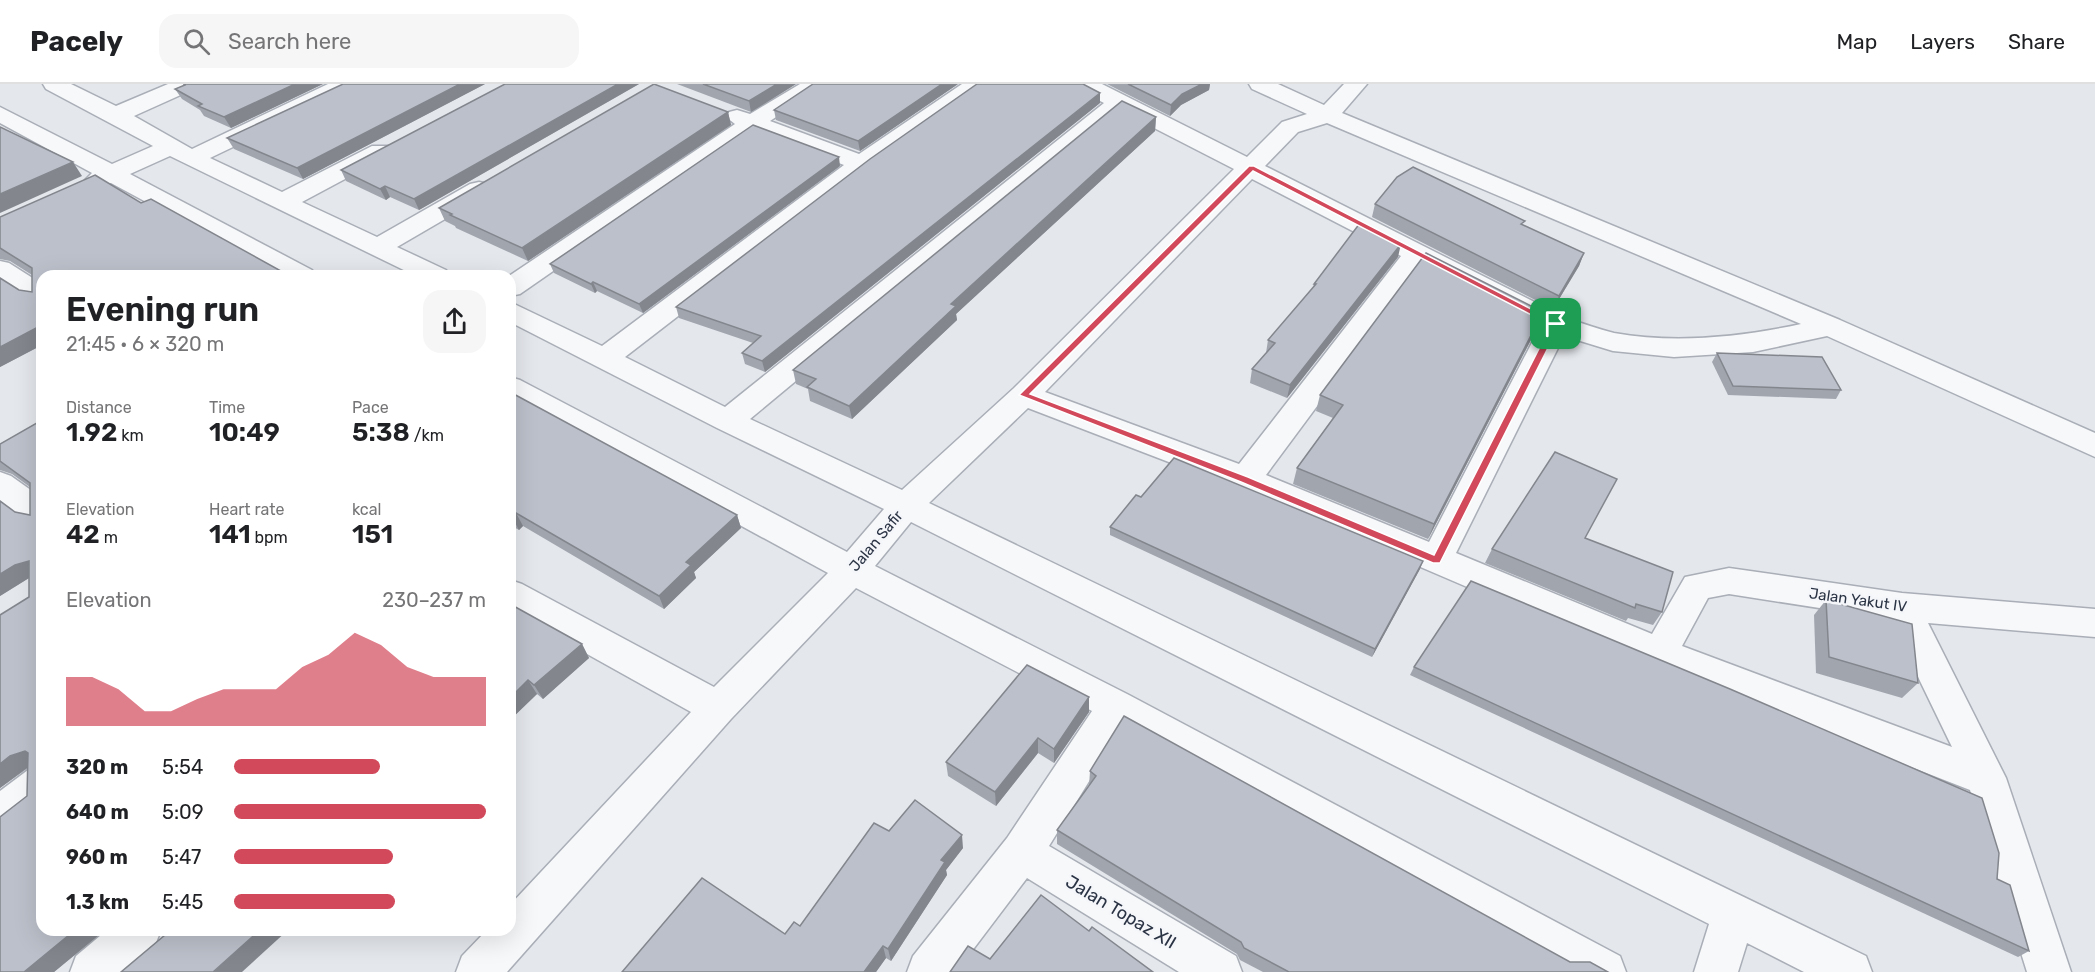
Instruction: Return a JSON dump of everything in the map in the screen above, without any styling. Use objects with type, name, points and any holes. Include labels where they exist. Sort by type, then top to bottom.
[{"type":"street","points":[[54,84],[116,115],[181,152],[424,270]]},
{"type":"street","points":[[116,115],[186,84]]},
{"type":"street","points":[[71,192],[112,173],[181,152],[346,84]]},
{"type":"street","points":[[516,284],[752,123],[815,84]]},
{"type":"street","points":[[604,359],[862,163],[977,84]]},
{"type":"street","points":[[1084,84],[1556,324],[1619,343],[1684,349],[1750,345],[1830,326]]},
{"type":"street","points":[[1260,84],[1295,103],[1830,326],[2095,446]]},
{"type":"street","points":[[1328,115],[1356,84]]},
{"type":"street","points":[[728,421],[1119,102]]},
{"type":"street","name":"Jalan Safir","points":[[516,930],[718,708],[852,570],[904,508],[1024,395],[1252,168],[1295,103]]},
{"type":"street","points":[[720,111],[862,163]]},
{"type":"street","points":[[0,114],[292,270]]},
{"type":"street","points":[[284,201],[400,140]]},
{"type":"street","points":[[377,248],[501,176]]},
{"type":"street","points":[[1245,479],[1418,252]]},
{"type":"street","points":[[0,269],[36,292]]},
{"type":"street","points":[[516,314],[904,508],[977,540],[1850,972]]},
{"type":"street","points":[[1436,560],[1556,324]]},
{"type":"street","points":[[516,390],[852,570],[1116,706],[1604,972]]},
{"type":"street","points":[[1024,395],[1245,479],[1660,653],[1986,778]]},
{"type":"street","points":[[0,484],[36,511]]},
{"type":"street","name":"Jalan Yakut IV","points":[[1660,653],[1696,587],[1729,581],[1902,607],[2095,622]]},
{"type":"street","points":[[516,602],[718,708]]},
{"type":"street","points":[[1902,607],[1986,778],[2049,972]]},
{"type":"street","points":[[929,972],[1022,852],[1116,706]]},
{"type":"street","points":[[0,815],[36,788]]},
{"type":"street","name":"Jalan Topaz XII","points":[[1022,852],[1220,972]]},
{"type":"street","points":[[1716,972],[1734,914]]},
{"type":"street","points":[[92,972],[133,936]]},
{"type":"street","name":"Jalan Safir","points":[[478,972],[511,936]]},
{"type":"building","points":[[184,84],[295,84],[224,117],[198,106],[202,104],[175,89]]},
{"type":"building","points":[[343,84],[460,84],[297,168],[227,138]]},
{"type":"building","points":[[505,84],[618,84],[414,199],[385,186],[380,189],[341,170]]},
{"type":"building","points":[[654,84],[728,112],[522,248],[439,208]]},
{"type":"building","points":[[703,84],[777,84],[749,101]]},
{"type":"building","points":[[813,84],[942,84],[858,141],[774,110]]},
{"type":"building","points":[[977,84],[1083,84],[1100,93],[762,361],[742,353],[761,336],[676,307],[870,159]]},
{"type":"building","points":[[1128,84],[1202,84],[1182,94],[1171,105]]},
{"type":"building","points":[[1122,101],[1156,117],[951,304],[956,306],[849,406],[807,387],[816,379],[793,370]]},
{"type":"building","points":[[753,125],[839,157],[639,304],[550,264]]},
{"type":"building","points":[[0,127],[73,162],[0,194]]},
{"type":"building","points":[[1413,167],[1525,221],[1521,224],[1584,253],[1559,296],[1375,204],[1397,177]]},
{"type":"building","points":[[95,175],[141,203],[151,199],[279,270],[36,270],[36,328],[0,347],[0,278],[19,290],[32,292],[32,268],[0,248],[0,217]]},
{"type":"building","points":[[1360,223],[1401,244],[1290,385],[1252,369],[1275,343],[1268,340],[1316,284],[1314,284]]},
{"type":"building","points":[[1426,253],[1543,312],[1434,524],[1297,468],[1343,405],[1320,395]]},
{"type":"building","points":[[1717,353],[1822,357],[1841,390],[1733,386]]},
{"type":"building","points":[[516,395],[737,515],[686,562],[691,565],[659,596],[516,513]]},
{"type":"building","points":[[36,423],[36,936],[68,936],[24,972],[0,972],[0,817],[27,796],[28,753],[25,751],[10,756],[0,764],[0,615],[29,597],[29,561],[15,565],[0,574],[0,501],[15,512],[30,515],[30,483],[0,461],[0,444]]},
{"type":"building","points":[[1555,452],[1617,479],[1585,538],[1673,572],[1662,612],[1636,604],[1635,608],[1492,549]]},
{"type":"building","points":[[1174,458],[1423,561],[1375,649],[1110,527],[1136,495],[1141,497]]},
{"type":"building","points":[[1471,581],[1730,689],[1982,798],[1999,853],[1997,879],[2010,885],[2029,951],[1414,667]]},
{"type":"building","points":[[1826,600],[1912,624],[1918,683],[1829,657]]},
{"type":"building","points":[[516,607],[582,644],[534,685],[528,680],[516,692]]},
{"type":"building","points":[[1027,665],[1089,697],[1054,749],[1038,738],[995,792],[946,762]]},
{"type":"building","points":[[1124,716],[1570,962],[1590,962],[1608,972],[1289,972],[1244,948],[1241,942],[1057,830],[1096,776],[1090,771]]},
{"type":"building","points":[[915,800],[962,835],[941,860],[945,862],[888,949],[883,946],[864,972],[622,972],[702,878],[785,934],[794,922],[800,926],[874,823],[889,831]]},
{"type":"building","points":[[1041,895],[1089,931],[1092,927],[1153,972],[950,972],[968,946],[990,959]]},
{"type":"building","points":[[164,936],[253,936],[213,972],[121,972]]},
{"type":"route","points":[[1252,168],[1556,324],[1436,560],[1245,479],[1024,395],[1252,168]]}]
